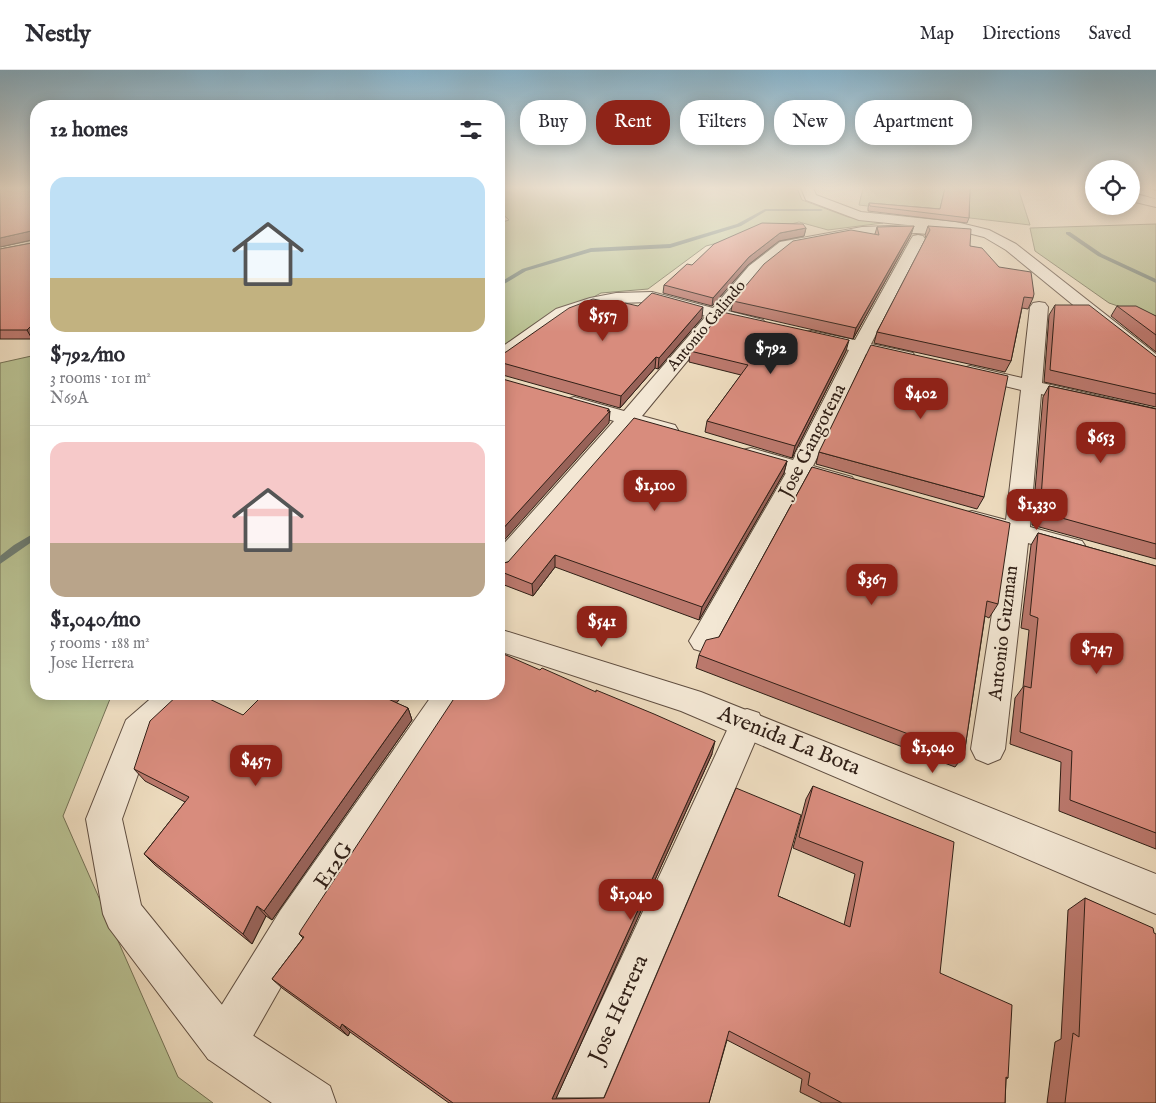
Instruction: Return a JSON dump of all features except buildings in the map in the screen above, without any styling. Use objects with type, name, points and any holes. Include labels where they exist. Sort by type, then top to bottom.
[{"type":"street","name":"Antonio Galindo","points":[[505,559],[628,419],[755,269],[785,246],[835,236]]},
{"type":"street","points":[[993,236],[1011,247],[1156,363]]},
{"type":"street","name":"Jose Gangotena","points":[[704,641],[800,469],[860,347],[918,239]]},
{"type":"street","points":[[505,354],[562,313],[590,303],[616,298],[652,297],[774,327]]},
{"type":"street","name":"Antonio Guzman","points":[[988,749],[1017,532],[1039,307]]},
{"type":"street","points":[[793,332],[926,362]]},
{"type":"street","points":[[955,369],[1156,415]]},
{"type":"street","points":[[554,397],[686,436]]},
{"type":"street","points":[[733,450],[866,488]]},
{"type":"street","points":[[951,513],[1091,552]]},
{"type":"street","name":"Avenida La Bota","points":[[505,642],[627,679],[747,723],[1156,894]]},
{"type":"street","points":[[170,700],[138,730],[104,819],[123,914],[224,1043],[313,1103]]},
{"type":"street","name":"E12G","points":[[224,1043],[294,926],[446,700]]},
{"type":"street","name":"Jose Herrera","points":[[577,1103],[747,723]]},
{"type":"green space","points":[[505,236],[744,236],[706,246],[648,289],[601,293],[558,316],[505,354]]},
{"type":"green space","points":[[1032,236],[1156,236],[1156,319],[1109,303],[1035,251]]},
{"type":"green space","points":[[30,356],[30,700],[110,700],[63,816],[178,1077],[213,1103],[0,1103],[0,363]]},
{"type":"waterway","points":[[505,281],[524,270],[591,250],[670,246],[702,236]]},
{"type":"waterway","points":[[1073,236],[1100,255],[1156,281]]},
{"type":"waterway","points":[[0,561],[30,539]]}]
